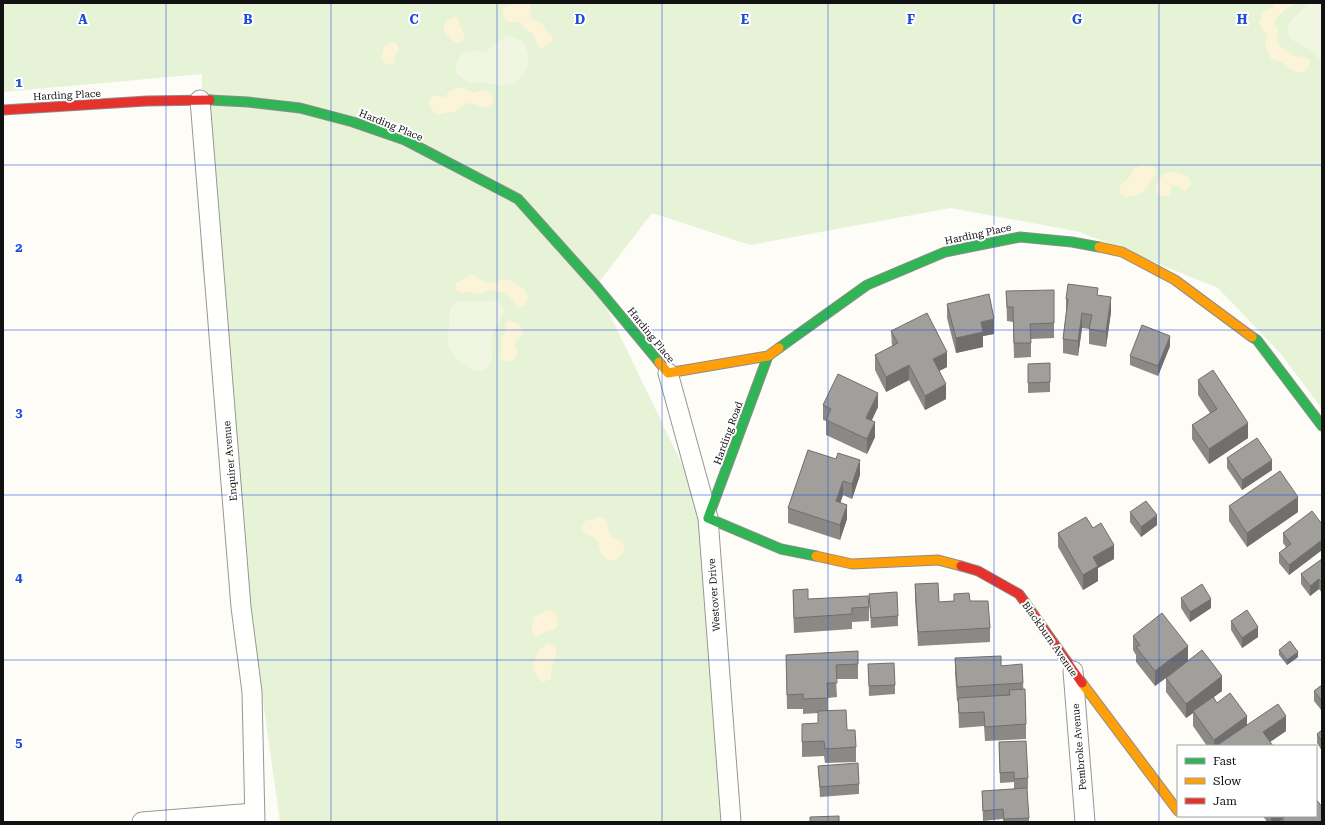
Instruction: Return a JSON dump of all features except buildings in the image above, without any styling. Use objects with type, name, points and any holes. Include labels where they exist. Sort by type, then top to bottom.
[{"type":"main road","name":"Harding Place","points":[[3,110],[147,101],[200,100],[248,102],[300,108],[353,122],[405,140],[518,199],[596,286],[668,373],[768,356],[867,285],[945,252],[1020,237],[1072,242],[1122,252],[1175,280],[1257,340],[1322,426]]},
{"type":"main road","name":"Harding Road","points":[[708,518],[768,356]]},
{"type":"main road","name":"Blackburn Avenue","points":[[708,518],[781,549],[852,564],[938,560],[978,572],[1019,594],[1073,671],[1177,809]]},
{"type":"street","name":"Enquirer Avenue","points":[[200,100],[241,607],[252,692],[254,817]]},
{"type":"street","name":"Westover Drive","points":[[668,373],[708,518],[731,822]]},
{"type":"street","name":"Pembroke Avenue","points":[[1073,671],[1085,822]]},
{"type":"street","points":[[142,822],[254,817]]},
{"type":"green space","points":[[3,3],[1322,3],[1322,409],[1281,354],[1218,288],[1080,232],[951,208],[750,245],[652,213],[596,286],[708,518],[732,822],[280,822],[201,258],[202,74],[3,92]]},
{"type":"green space","points":[[1309,3],[1322,3],[1322,62],[1310,49],[1292,40],[1288,33],[1289,23]]},
{"type":"green space","points":[[510,36],[518,39],[524,45],[527,52],[527,67],[518,80],[510,84],[497,85],[466,81],[457,73],[456,65],[461,55],[473,51],[484,52],[503,38]]},
{"type":"green space","points":[[464,300],[475,302],[497,301],[504,310],[492,339],[491,362],[484,369],[479,371],[473,370],[461,362],[449,347],[448,338],[450,310],[455,303]]},
{"type":"sand","points":[[521,3],[527,3],[530,5],[531,18],[543,25],[546,31],[552,36],[552,41],[542,49],[538,47],[534,35],[520,22],[510,22],[504,19],[502,11],[504,8]]},
{"type":"sand","points":[[1276,3],[1295,3],[1277,17],[1275,24],[1278,30],[1277,40],[1281,47],[1293,56],[1304,57],[1311,61],[1303,73],[1293,71],[1282,62],[1271,59],[1265,45],[1267,36],[1259,23],[1263,11],[1273,7]]},
{"type":"sand","points":[[454,17],[458,19],[460,27],[465,35],[462,41],[457,43],[452,40],[443,27],[448,20]]},
{"type":"sand","points":[[390,42],[396,43],[399,49],[395,55],[395,62],[390,65],[385,63],[381,58],[384,47]]},
{"type":"sand","points":[[461,87],[473,93],[487,91],[492,95],[493,102],[484,108],[473,103],[468,103],[454,112],[446,112],[437,115],[433,111],[429,103],[431,97],[434,95],[444,98],[451,90]]},
{"type":"sand","points":[[1145,164],[1152,166],[1157,170],[1146,189],[1140,194],[1129,197],[1120,193],[1120,186],[1130,176],[1134,168]]},
{"type":"sand","points":[[1169,172],[1189,177],[1191,182],[1190,187],[1185,191],[1174,185],[1172,186],[1170,195],[1165,196],[1158,194],[1156,187],[1163,174]]},
{"type":"sand","points":[[472,275],[483,281],[492,283],[504,279],[509,280],[523,288],[528,296],[527,301],[524,306],[518,307],[509,296],[503,292],[492,290],[479,294],[458,292],[456,289],[456,283]]},
{"type":"sand","points":[[509,321],[519,324],[522,334],[515,344],[517,353],[515,359],[505,361],[500,358],[502,346],[501,340],[505,332],[506,323]]},
{"type":"sand","points":[[598,517],[605,519],[612,537],[623,543],[624,551],[616,559],[609,560],[605,558],[596,539],[583,532],[582,527],[585,521]]},
{"type":"sand","points":[[548,610],[556,615],[558,625],[554,630],[545,632],[536,637],[532,632],[533,618]]},
{"type":"sand","points":[[548,643],[555,647],[557,654],[551,670],[551,679],[543,682],[534,672],[533,665],[540,649]]},
{"type":"traffic: fast","points":[[210,100],[248,102],[300,108],[353,122],[405,140],[518,199],[596,286],[659,362]]},
{"type":"traffic: fast","points":[[779,348],[867,285],[945,252],[1020,237],[1072,242],[1099,247]]},
{"type":"traffic: fast","points":[[1252,337],[1257,340],[1322,426]]},
{"type":"traffic: fast","points":[[768,356],[708,518],[781,549],[816,556]]},
{"type":"traffic: slow","points":[[1099,247],[1122,252],[1175,280],[1252,337]]},
{"type":"traffic: slow","points":[[659,362],[668,373],[768,356],[779,348]]},
{"type":"traffic: slow","points":[[816,556],[852,564],[938,560],[961,566]]},
{"type":"traffic: slow","points":[[1082,683],[1177,810]]},
{"type":"traffic: jam","points":[[3,110],[147,101],[210,100]]},
{"type":"traffic: jam","points":[[961,566],[978,571],[1019,594],[1082,683]]}]
